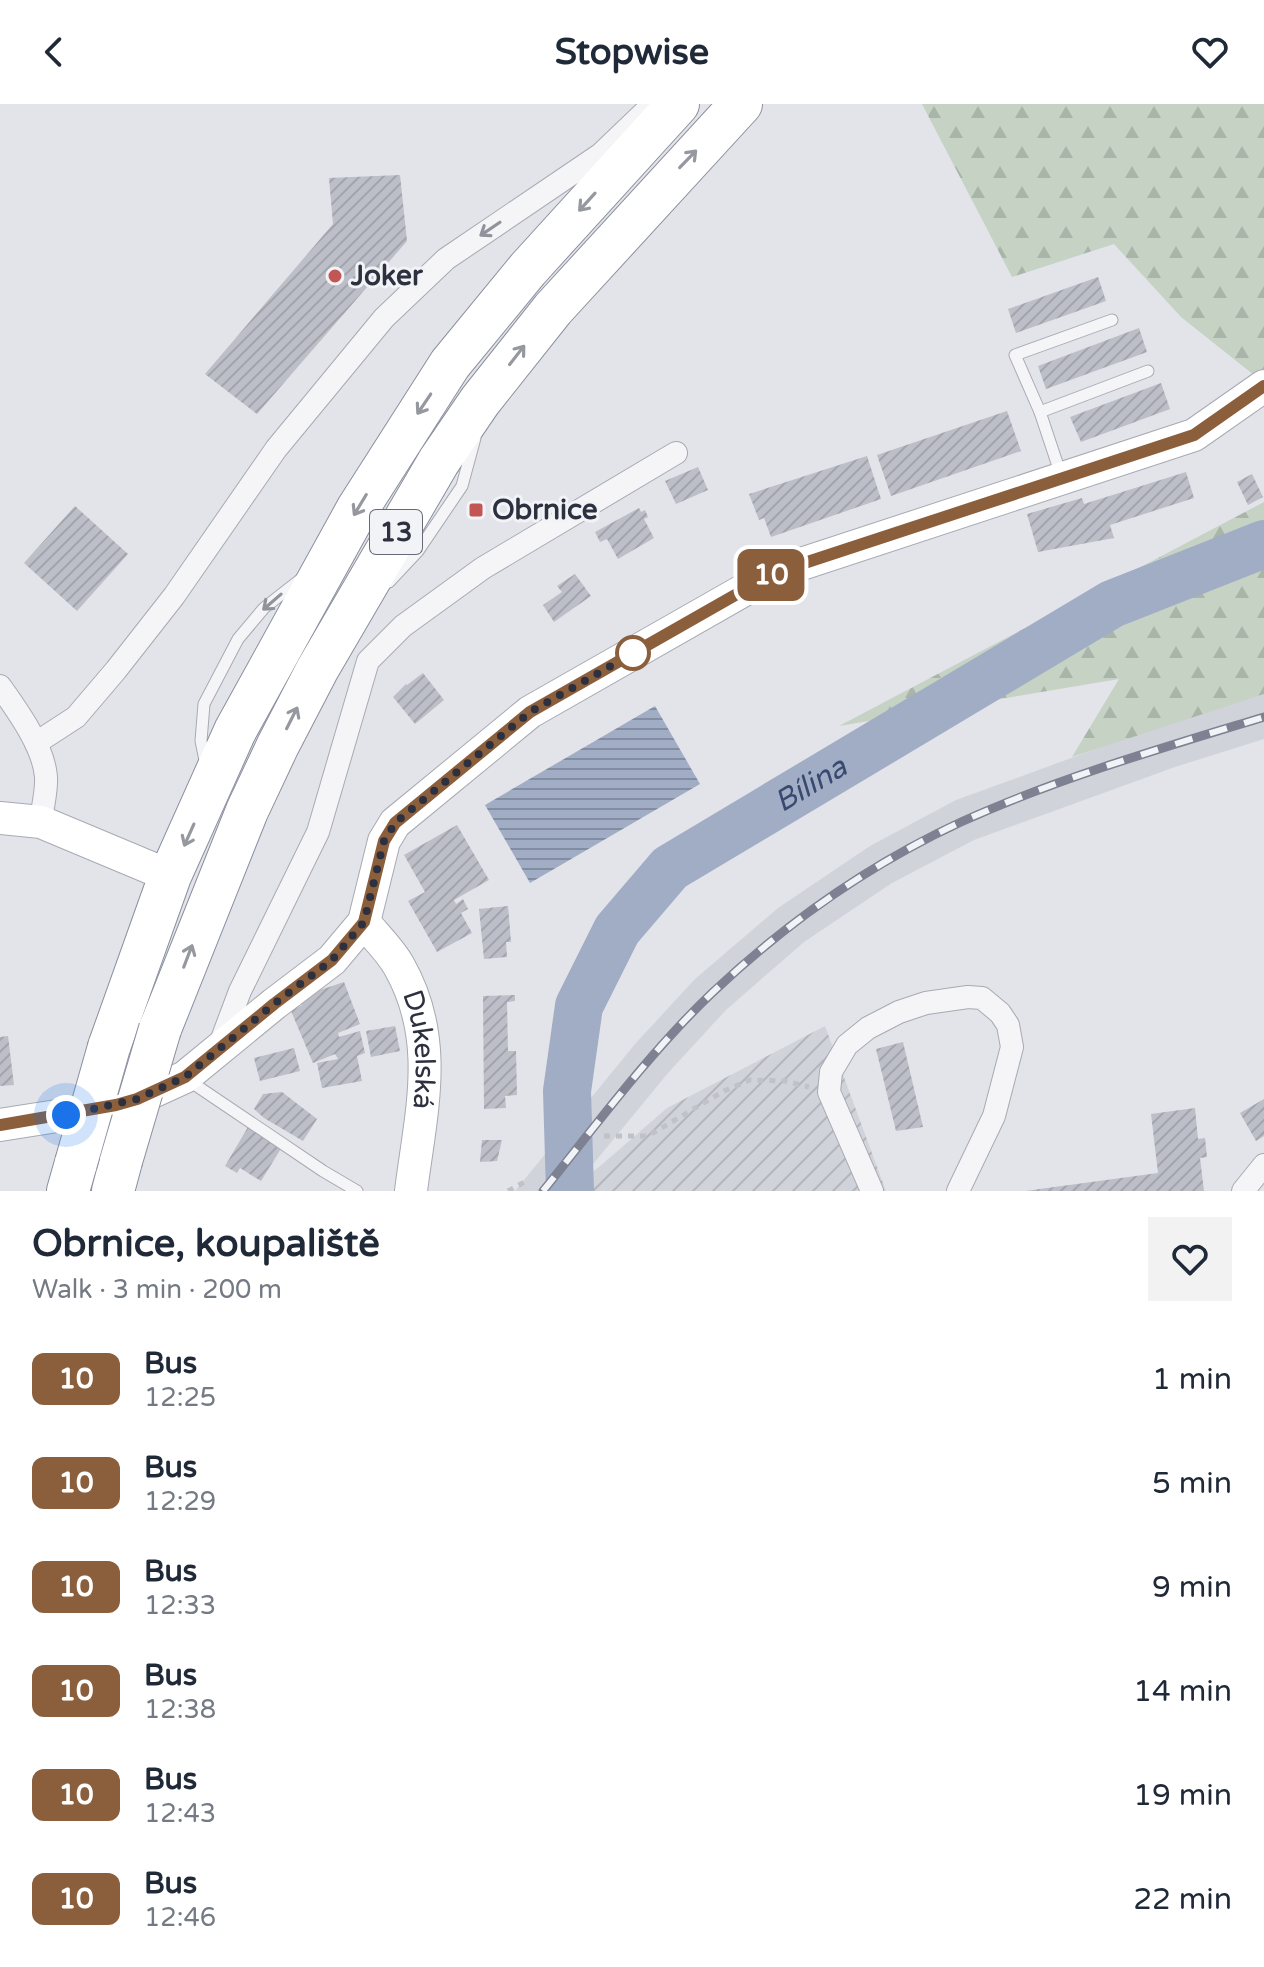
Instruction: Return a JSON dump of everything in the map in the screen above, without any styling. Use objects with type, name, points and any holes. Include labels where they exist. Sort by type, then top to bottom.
[{"type":"highway","name":"13","points":[[72,1177],[109,1047],[170,876],[267,668],[332,553],[450,364],[528,269],[678,104]]},
{"type":"highway","name":"13","points":[[117,1176],[160,1029],[247,811],[317,670],[355,604],[431,474],[480,401],[553,309],[741,104]]},
{"type":"street","points":[[36,743],[76,717],[116,670],[174,596],[276,449],[384,318],[446,259],[601,154],[653,104]]},
{"type":"street","points":[[0,1125],[137,1099],[185,1077],[218,1052],[332,960],[364,922],[384,841],[395,823],[530,712],[774,573],[1194,435],[1264,386]]},
{"type":"street","points":[[218,1052],[240,991],[318,832],[368,661],[403,626],[483,568],[676,453]]},
{"type":"street","points":[[0,686],[36,743],[46,776],[41,822]]},
{"type":"street","points":[[0,818],[41,822],[170,876]]},
{"type":"street","name":"Dukelská","points":[[364,922],[397,962],[411,990],[422,1028],[426,1056],[425,1096],[411,1191]]},
{"type":"street","points":[[872,1191],[829,1092],[831,1072],[847,1045],[868,1028],[899,1012],[926,1003],[982,998],[1000,1013],[1008,1025],[1012,1047],[994,1116],[958,1191]]},
{"type":"street","points":[[1243,1191],[1264,1165]]},
{"type":"lane","points":[[1063,480],[1040,412],[1015,355],[1112,320]]},
{"type":"lane","points":[[1040,412],[1148,371]]},
{"type":"lane","points":[[185,1077],[357,1191]]},
{"type":"path","points":[[604,1136],[648,1136],[724,1091],[750,1080],[785,1081],[829,1092]]},
{"type":"path","points":[[508,1191],[528,1180]]},
{"type":"shaded area","points":[[1264,694],[1264,739],[1175,767],[974,840],[892,883],[804,942],[726,1010],[668,1073],[571,1191],[515,1191],[635,1044],[695,979],[778,908],[870,846],[956,800],[1162,725]]},
{"type":"shaded area","points":[[825,1026],[886,1191],[584,1191],[584,1180],[667,1108]]},
{"type":"green space","points":[[922,104],[1264,104],[1264,383],[1181,317],[1114,244],[1012,277]]},
{"type":"green space","points":[[1264,502],[1264,694],[1072,757],[1119,679],[839,726]]},
{"type":"water","points":[[655,706],[700,784],[530,883],[485,805]]},
{"type":"building","points":[[400,175],[407,241],[257,414],[205,374],[333,224],[329,178]]},
{"type":"building","points":[[1098,277],[1106,301],[1016,333],[1008,309]]},
{"type":"building","points":[[1139,328],[1147,352],[1046,389],[1038,366]]},
{"type":"building","points":[[1161,383],[1170,409],[1081,442],[1070,417]]},
{"type":"building","points":[[1007,411],[1021,451],[891,496],[877,455]]},
{"type":"building","points":[[867,456],[881,499],[771,537],[764,518],[759,520],[749,494]]},
{"type":"building","points":[[698,467],[708,490],[676,504],[665,481]]},
{"type":"building","points":[[1186,472],[1194,498],[1110,525],[1114,538],[1038,552],[1027,514],[1082,498],[1084,504]]},
{"type":"building","points":[[1252,474],[1263,497],[1248,505],[1237,482]]},
{"type":"building","points":[[75,506],[128,554],[77,611],[24,563]]},
{"type":"building","points":[[639,508],[641,512],[645,510],[648,517],[644,519],[654,538],[618,559],[607,539],[600,542],[595,532]]},
{"type":"building","points":[[575,574],[591,596],[554,622],[543,605],[562,592],[557,586]]},
{"type":"building","points":[[423,673],[444,700],[415,724],[393,697]]},
{"type":"building","points":[[457,825],[489,880],[454,900],[456,904],[463,899],[468,909],[461,913],[472,933],[437,952],[408,901],[425,892],[404,855]]},
{"type":"building","points":[[508,906],[511,942],[506,942],[507,957],[484,959],[479,909]]},
{"type":"building","points":[[344,982],[360,1024],[338,1033],[339,1037],[360,1031],[365,1053],[357,1056],[362,1081],[322,1088],[317,1063],[338,1059],[335,1054],[313,1063],[291,1011],[302,1005],[299,997]]},
{"type":"building","points":[[515,995],[515,1001],[507,1002],[508,1051],[516,1051],[517,1095],[505,1096],[506,1108],[484,1109],[483,996]]},
{"type":"building","points":[[395,1026],[400,1051],[371,1057],[366,1031]]},
{"type":"building","points":[[8,1036],[14,1085],[0,1086],[0,1037]]},
{"type":"building","points":[[903,1042],[923,1127],[896,1131],[876,1049]]},
{"type":"building","points":[[294,1048],[300,1071],[260,1081],[254,1058]]},
{"type":"building","points":[[282,1092],[317,1119],[303,1141],[254,1109],[263,1094]]},
{"type":"building","points":[[1264,1099],[1264,1136],[1256,1141],[1240,1113]]},
{"type":"building","points":[[1195,1108],[1198,1139],[1205,1138],[1207,1157],[1200,1158],[1204,1191],[1025,1191],[1158,1173],[1151,1114]]},
{"type":"building","points":[[248,1127],[282,1147],[261,1181],[240,1168],[237,1173],[225,1166]]},
{"type":"building","points":[[482,1140],[502,1140],[497,1161],[480,1162]]},
{"type":"waterway","name":"Bílina","points":[[570,1191],[567,1091],[579,1006],[617,930],[670,868],[1112,604],[1264,544]]},
{"type":"railway","points":[[543,1191],[646,1064],[712,993],[769,943],[861,876],[961,822],[1035,791],[1264,717]]},
{"type":"bus line","name":"10","points":[[0,1125],[95,1110],[137,1099],[185,1077],[218,1052],[332,960],[364,922],[384,841],[395,823],[530,712],[774,573],[1194,435],[1264,386]]},
{"type":"place","name":"Joker","points":[[335,276]]},
{"type":"place","name":"Obrnice","points":[[476,510]]},
{"type":"route","points":[[66,1115],[137,1099],[185,1077],[332,960],[364,922],[384,841],[395,823],[530,712],[641,649],[633,653]]}]
